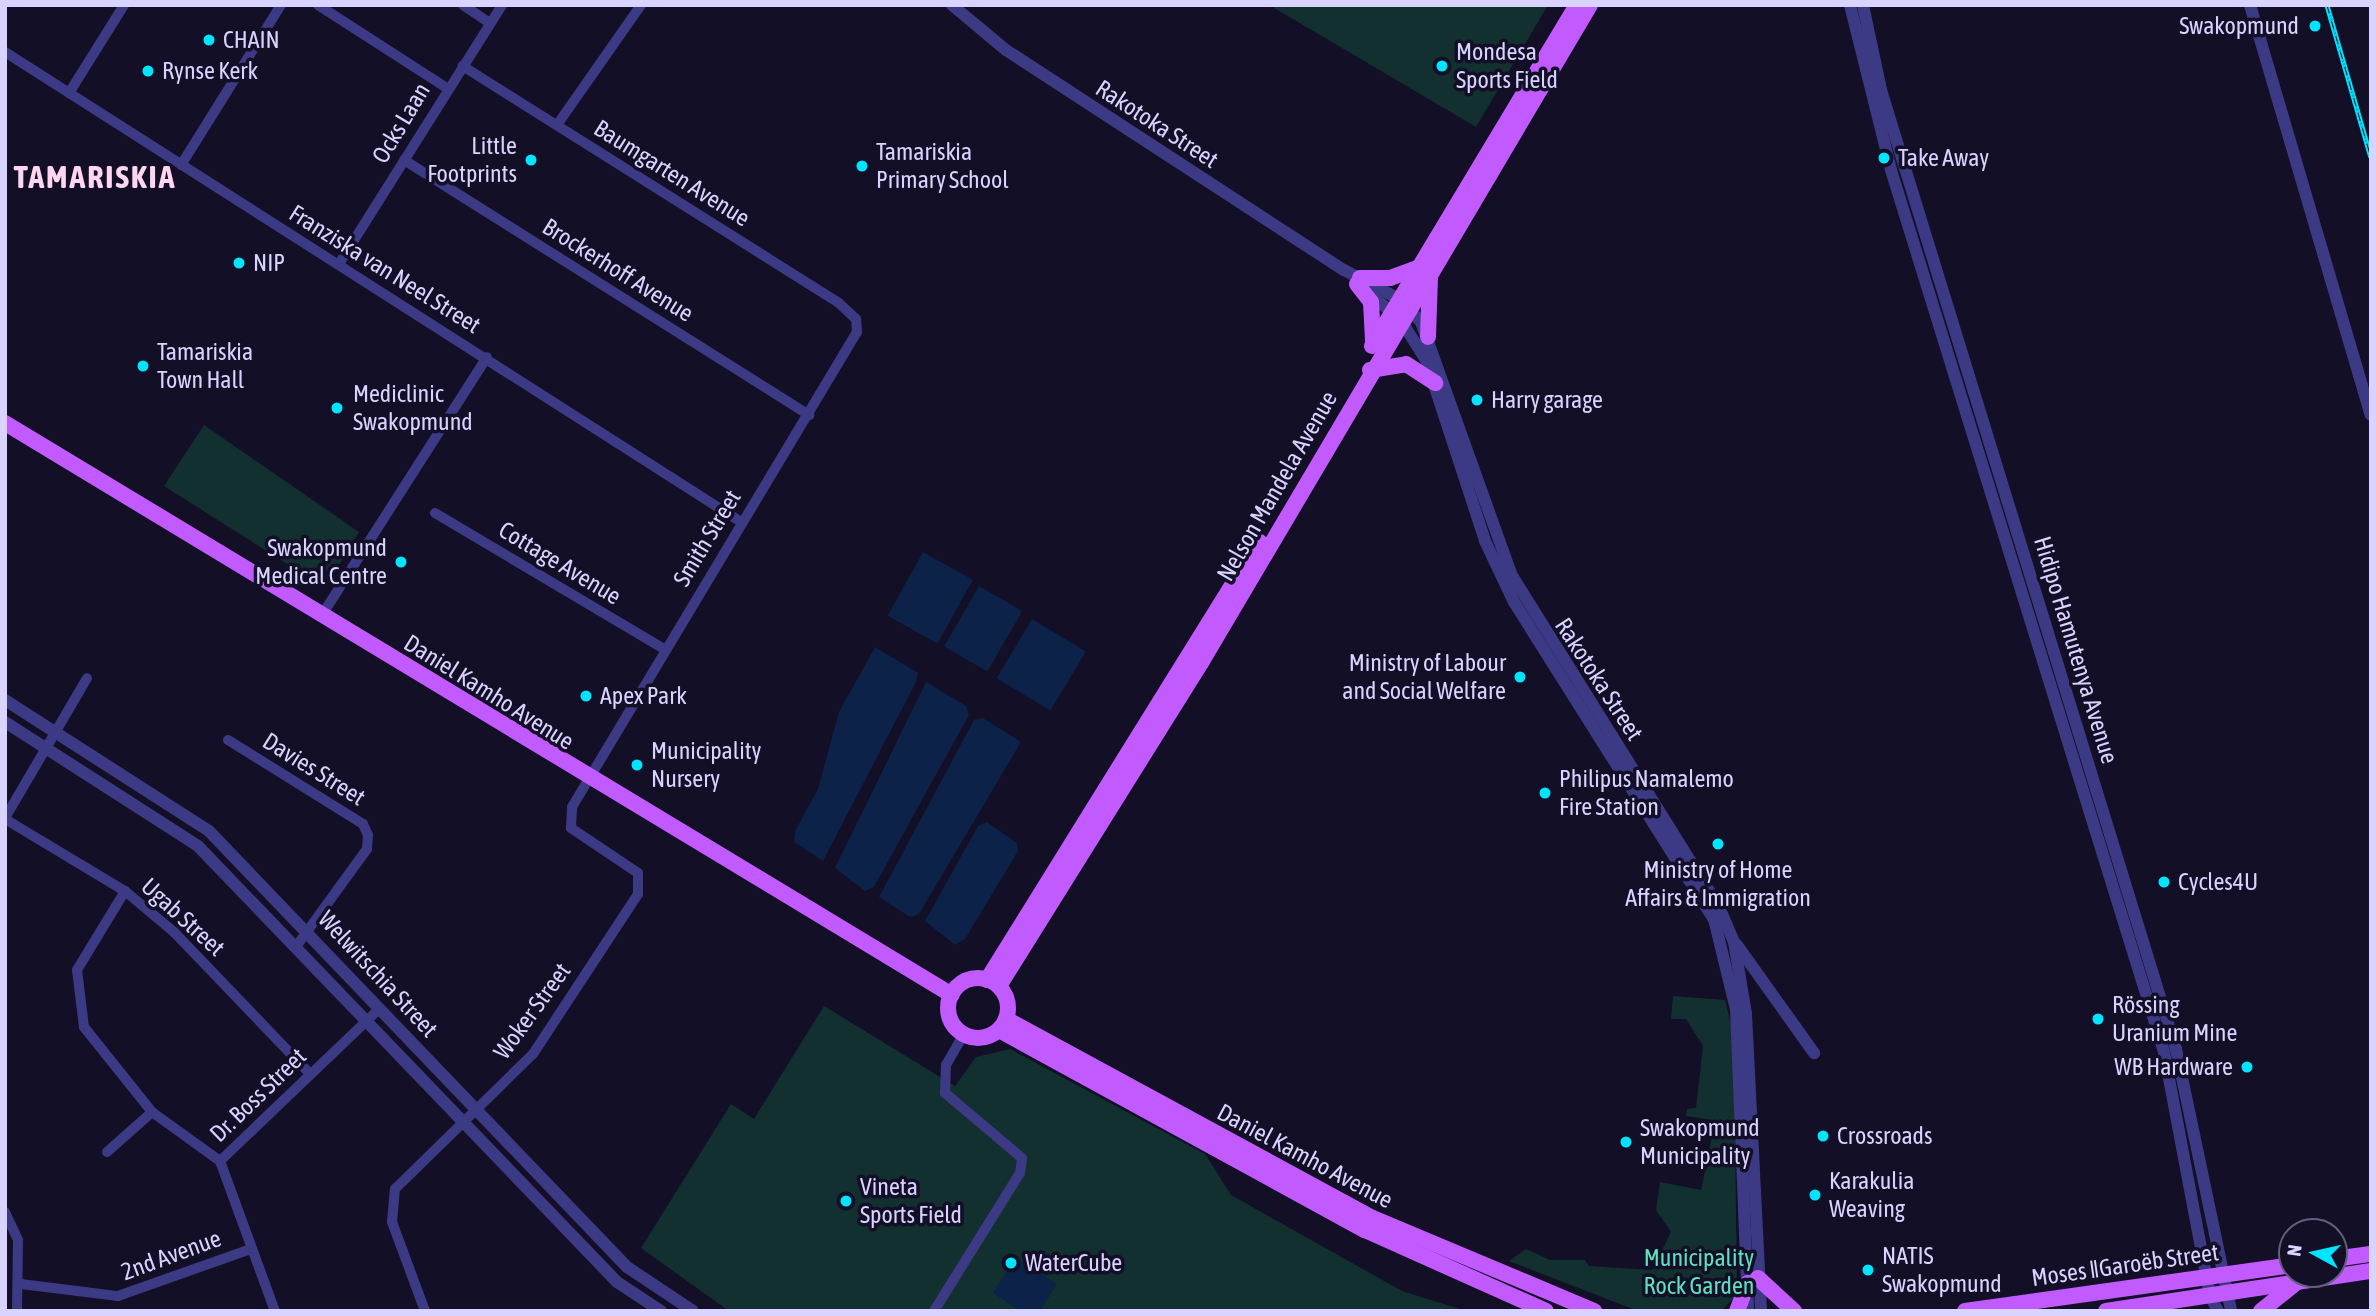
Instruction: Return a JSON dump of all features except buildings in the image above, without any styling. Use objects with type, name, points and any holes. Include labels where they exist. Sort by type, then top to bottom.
[{"type":"main road","name":"Nelson Mandela Avenue","points":[[993,983],[1201,663],[1370,369],[1424,266],[1577,5]]},
{"type":"main road","name":"Nelson Mandela Avenue","points":[[1424,266],[1590,5]]},
{"type":"main road","points":[[1373,344],[1374,312],[1359,281],[1390,278],[1424,266],[1428,337]]},
{"type":"main road","name":"Nelson Mandela Avenue","points":[[993,983],[1178,677],[1373,344],[1400,309]]},
{"type":"main road","points":[[1370,369],[1406,364],[1436,383]]},
{"type":"main road","name":"Daniel Kamho Avenue","points":[[5,423],[587,779],[952,995]]},
{"type":"main road","points":[[967,981],[993,983],[1007,1002],[1002,1025],[983,1038],[963,1035],[950,1018],[952,995],[967,981]]},
{"type":"main road","name":"Daniel Kamho Avenue","points":[[1002,1025],[1399,1247],[1546,1311]]},
{"type":"main road","name":"Daniel Kamho Avenue","points":[[1002,1025],[1373,1218],[1594,1311]]},
{"type":"main road","points":[[2348,1257],[2371,1254]]},
{"type":"main road","name":"Moses ǁGaroëb Street","points":[[1972,1310],[2278,1267]]},
{"type":"main road","name":"Moses ǁGaroëb Street","points":[[2348,1274],[2371,1271]]},
{"type":"main road","points":[[1737,1311],[1753,1281],[1794,1311]]},
{"type":"main road","name":"Moses ǁGaroëb Street","points":[[2106,1311],[2278,1284]]},
{"type":"main road","points":[[2261,1311],[2291,1288]]},
{"type":"street","points":[[69,93],[124,5]]},
{"type":"street","points":[[181,165],[281,5]]},
{"type":"street","points":[[318,5],[447,88]]},
{"type":"street","points":[[463,5],[490,23]]},
{"type":"street","name":"Ocks Laan","points":[[339,264],[447,88],[502,5]]},
{"type":"street","points":[[557,125],[641,5]]},
{"type":"street","name":"Rakotoka Street","points":[[953,5],[1006,50],[1400,309],[1428,337],[1497,544],[1521,594],[1718,905],[1734,942],[1747,1026],[1753,1281],[1748,1311]]},
{"type":"street","name":"Hidipo Hamutenya Avenue","points":[[1850,5],[1891,170],[2164,1052],[2213,1276]]},
{"type":"street","name":"Hidipo Hamutenya Avenue","points":[[1863,5],[1884,101],[2176,1049],[2218,1311]]},
{"type":"street","points":[[2250,5],[2371,415]]},
{"type":"street","name":"Franziska van Neel Street","points":[[6,52],[487,357],[741,522]]},
{"type":"street","name":"Baumgarten Avenue","points":[[462,66],[856,319]]},
{"type":"street","name":"Brockerhoff Avenue","points":[[404,160],[809,415]]},
{"type":"street","name":"Rakotoka Street","points":[[1400,309],[1436,383],[1499,572],[1575,706],[1709,910],[1726,952],[1741,1078],[1753,1281],[1761,1311]]},
{"type":"street","name":"Smith Street","points":[[587,779],[741,522],[848,355],[856,319]]},
{"type":"street","points":[[322,615],[487,357]]},
{"type":"street","name":"Cottage Avenue","points":[[435,513],[664,649]]},
{"type":"street","points":[[5,819],[87,678]]},
{"type":"street","name":"Welwitschia Street","points":[[5,700],[209,831],[309,931],[627,1267],[692,1311]]},
{"type":"street","name":"Welwitschia Street","points":[[5,722],[198,846],[298,944],[462,1124],[617,1282],[661,1311]]},
{"type":"street","name":"Davies Street","points":[[228,740],[363,824],[368,835],[367,849],[298,944]]},
{"type":"street","name":"Woker Street","points":[[425,1311],[389,1207],[394,1189],[533,1054],[638,894],[632,865],[569,823],[587,779]]},
{"type":"street","name":"Ugab Street","points":[[5,819],[125,891],[174,932],[310,1074]]},
{"type":"street","points":[[125,891],[80,962],[77,979],[86,1031],[152,1112],[220,1161]]},
{"type":"street","points":[[1734,942],[1814,1053]]},
{"type":"street","name":"Dr. Boss Street","points":[[275,1311],[220,1161],[380,1008]]},
{"type":"street","points":[[934,1311],[1020,1173],[1022,1158],[946,1093],[946,1065],[963,1035]]},
{"type":"street","points":[[107,1153],[152,1112]]},
{"type":"street","points":[[5,1212],[18,1240],[21,1284],[17,1311]]},
{"type":"street","name":"2nd Avenue","points":[[21,1284],[118,1296],[251,1249]]},
{"type":"street","name":"Hidipo Hamutenya Avenue","points":[[2216,1294],[2231,1311]]},
{"type":"green space","name":"Mondesa Sports Field","points":[[1269,5],[1548,5],[1476,127]]},
{"type":"green space","points":[[204,425],[359,532],[333,575],[311,579],[164,486]]},
{"type":"green space","points":[[1673,996],[1725,1000],[1733,1032],[1737,1124],[1686,1116],[1687,1109],[1696,1108],[1703,1046],[1686,1019],[1671,1019]]},
{"type":"green space","points":[[824,1006],[955,1086],[976,1057],[1010,1049],[1205,1154],[1231,1195],[1402,1291],[1466,1311],[729,1311],[641,1248],[731,1104],[754,1119]]},
{"type":"green space","name":"Municipality Rock Garden","points":[[1714,1127],[1735,1128],[1737,1295],[1721,1311],[1638,1311],[1509,1261],[1526,1249],[1550,1260],[1585,1260],[1589,1266],[1652,1270],[1671,1232],[1656,1210],[1660,1182],[1701,1190]]},
{"type":"water","points":[[923,552],[973,580],[937,643],[888,616]]},
{"type":"water","points":[[979,586],[1022,611],[987,672],[944,647]]},
{"type":"water","points":[[1032,619],[1086,651],[1050,711],[996,678]]},
{"type":"water","points":[[875,647],[918,673],[916,682],[823,861],[794,842],[795,831],[818,789],[839,712]]},
{"type":"water","points":[[926,682],[966,706],[969,715],[874,887],[865,891],[835,868]]},
{"type":"water","points":[[983,718],[1021,742],[919,914],[910,917],[879,897],[974,720]]},
{"type":"water","points":[[987,822],[1017,843],[1018,851],[965,939],[955,945],[925,921],[978,826]]},
{"type":"water","points":[[1015,1258],[1057,1284],[1040,1311],[1020,1311],[993,1293]]},
{"type":"railway","points":[[2327,5],[2371,157]]},
{"type":"place","name":"Swakopmund","points":[[2315,26]]},
{"type":"place","name":"CHAIN","points":[[209,40]]},
{"type":"place","name":"Mondesa Sports Field","points":[[1442,66]]},
{"type":"place","name":"Rynse Kerk","points":[[148,71]]},
{"type":"place","name":"Take Away","points":[[1884,158]]},
{"type":"place","name":"Little Footprints","points":[[531,160]]},
{"type":"place","name":"Tamariskia Primary School","points":[[862,166]]},
{"type":"place","name":"NIP","points":[[239,263]]},
{"type":"place","name":"Tamariskia Town Hall","points":[[143,366]]},
{"type":"place","name":"Harry garage","points":[[1477,400]]},
{"type":"place","name":"Mediclinic Swakopmund","points":[[337,408]]},
{"type":"place","name":"Swakopmund Medical Centre","points":[[401,562]]},
{"type":"place","name":"Ministry of Labour and Social Welfare","points":[[1520,677]]},
{"type":"place","name":"Apex Park","points":[[586,696]]},
{"type":"place","name":"Municipality Nursery","points":[[637,765]]},
{"type":"place","name":"Philipus Namalemo Fire Station","points":[[1545,793]]},
{"type":"place","name":"Ministry of Home Affairs & Immigration","points":[[1718,844]]},
{"type":"place","name":"Cycles4U","points":[[2164,882]]},
{"type":"place","name":"Rössing Uranium Mine","points":[[2098,1019]]},
{"type":"place","name":"WB Hardware","points":[[2247,1067]]},
{"type":"place","name":"Crossroads","points":[[1823,1136]]},
{"type":"place","name":"Swakopmund Municipality","points":[[1626,1142]]},
{"type":"place","name":"Karakulia Weaving","points":[[1815,1195]]},
{"type":"place","name":"Vineta Sports Field","points":[[846,1201]]},
{"type":"place","name":"WaterCube","points":[[1011,1263]]},
{"type":"place","name":"NATIS Swakopmund","points":[[1868,1270]]},
{"type":"district","name":"TAMARISKIA","points":[[95,177]]}]
